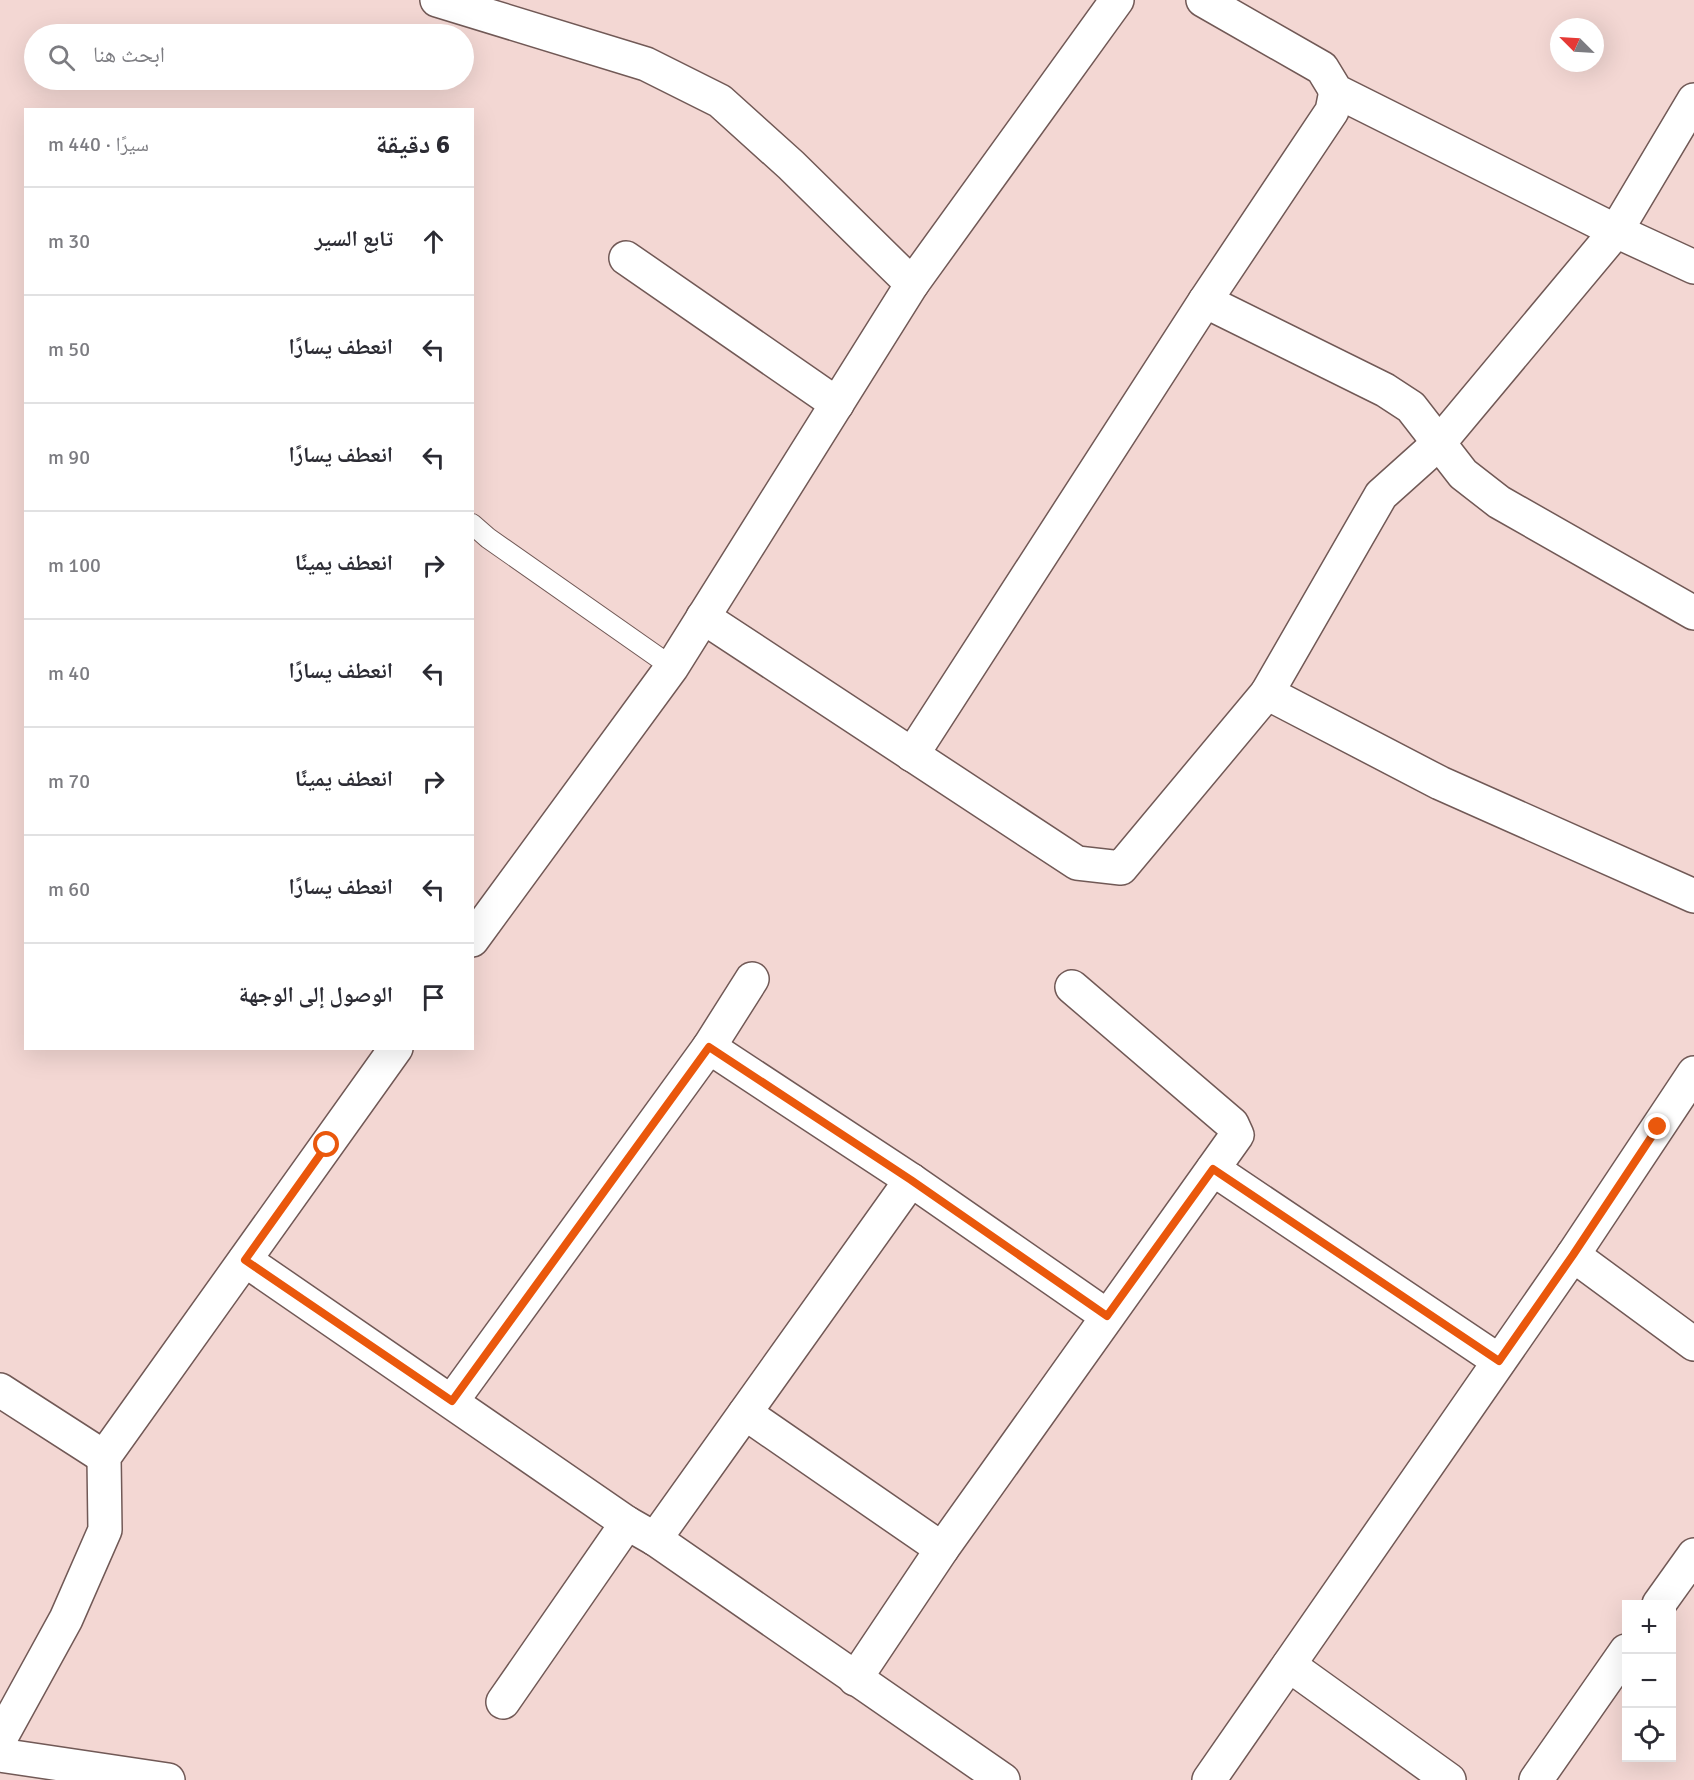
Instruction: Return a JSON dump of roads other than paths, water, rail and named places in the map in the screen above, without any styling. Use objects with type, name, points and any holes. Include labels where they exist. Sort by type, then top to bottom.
[{"type":"street","points":[[437,0],[646,64],[720,101],[791,165],[912,284]]},
{"type":"street","points":[[474,937],[672,667],[912,284],[1117,0]]},
{"type":"street","points":[[1203,0],[1322,68],[1336,91],[1616,231],[1694,267]]},
{"type":"street","points":[[912,755],[1205,301],[1332,111],[1336,91]]},
{"type":"street","points":[[703,617],[1077,863],[1121,867],[1267,693],[1381,495],[1439,443],[1616,231],[1694,100]]},
{"type":"street","points":[[626,258],[837,404]]},
{"type":"street","points":[[1205,301],[1385,390],[1411,407],[1463,474],[1499,502],[1694,613]]},
{"type":"street","points":[[1267,693],[1440,783],[1694,896]]},
{"type":"street","points":[[452,1401],[709,1047],[752,979]]},
{"type":"street","points":[[855,1679],[942,1549],[1237,1136],[1232,1124],[1072,987]]},
{"type":"street","points":[[709,1047],[911,1180],[1107,1316]]},
{"type":"street","points":[[0,1739],[66,1620],[105,1530],[104,1456],[395,1050]]},
{"type":"street","points":[[1209,1780],[1573,1255],[1694,1073]]},
{"type":"street","points":[[1213,1169],[1499,1361]]},
{"type":"street","points":[[656,1539],[911,1180]]},
{"type":"street","points":[[1573,1255],[1694,1344]]},
{"type":"street","points":[[245,1260],[627,1522],[656,1539],[1003,1780]]},
{"type":"street","points":[[0,1390],[104,1456]]},
{"type":"street","points":[[745,1413],[942,1549]]},
{"type":"street","points":[[503,1702],[627,1522]]},
{"type":"street","points":[[1662,1600],[1694,1555]]},
{"type":"street","points":[[1536,1780],[1624,1654]]},
{"type":"street","points":[[1289,1665],[1449,1780]]},
{"type":"street","points":[[0,1755],[168,1780]]},
{"type":"lane","points":[[474,526],[488,538],[672,667]]}]
